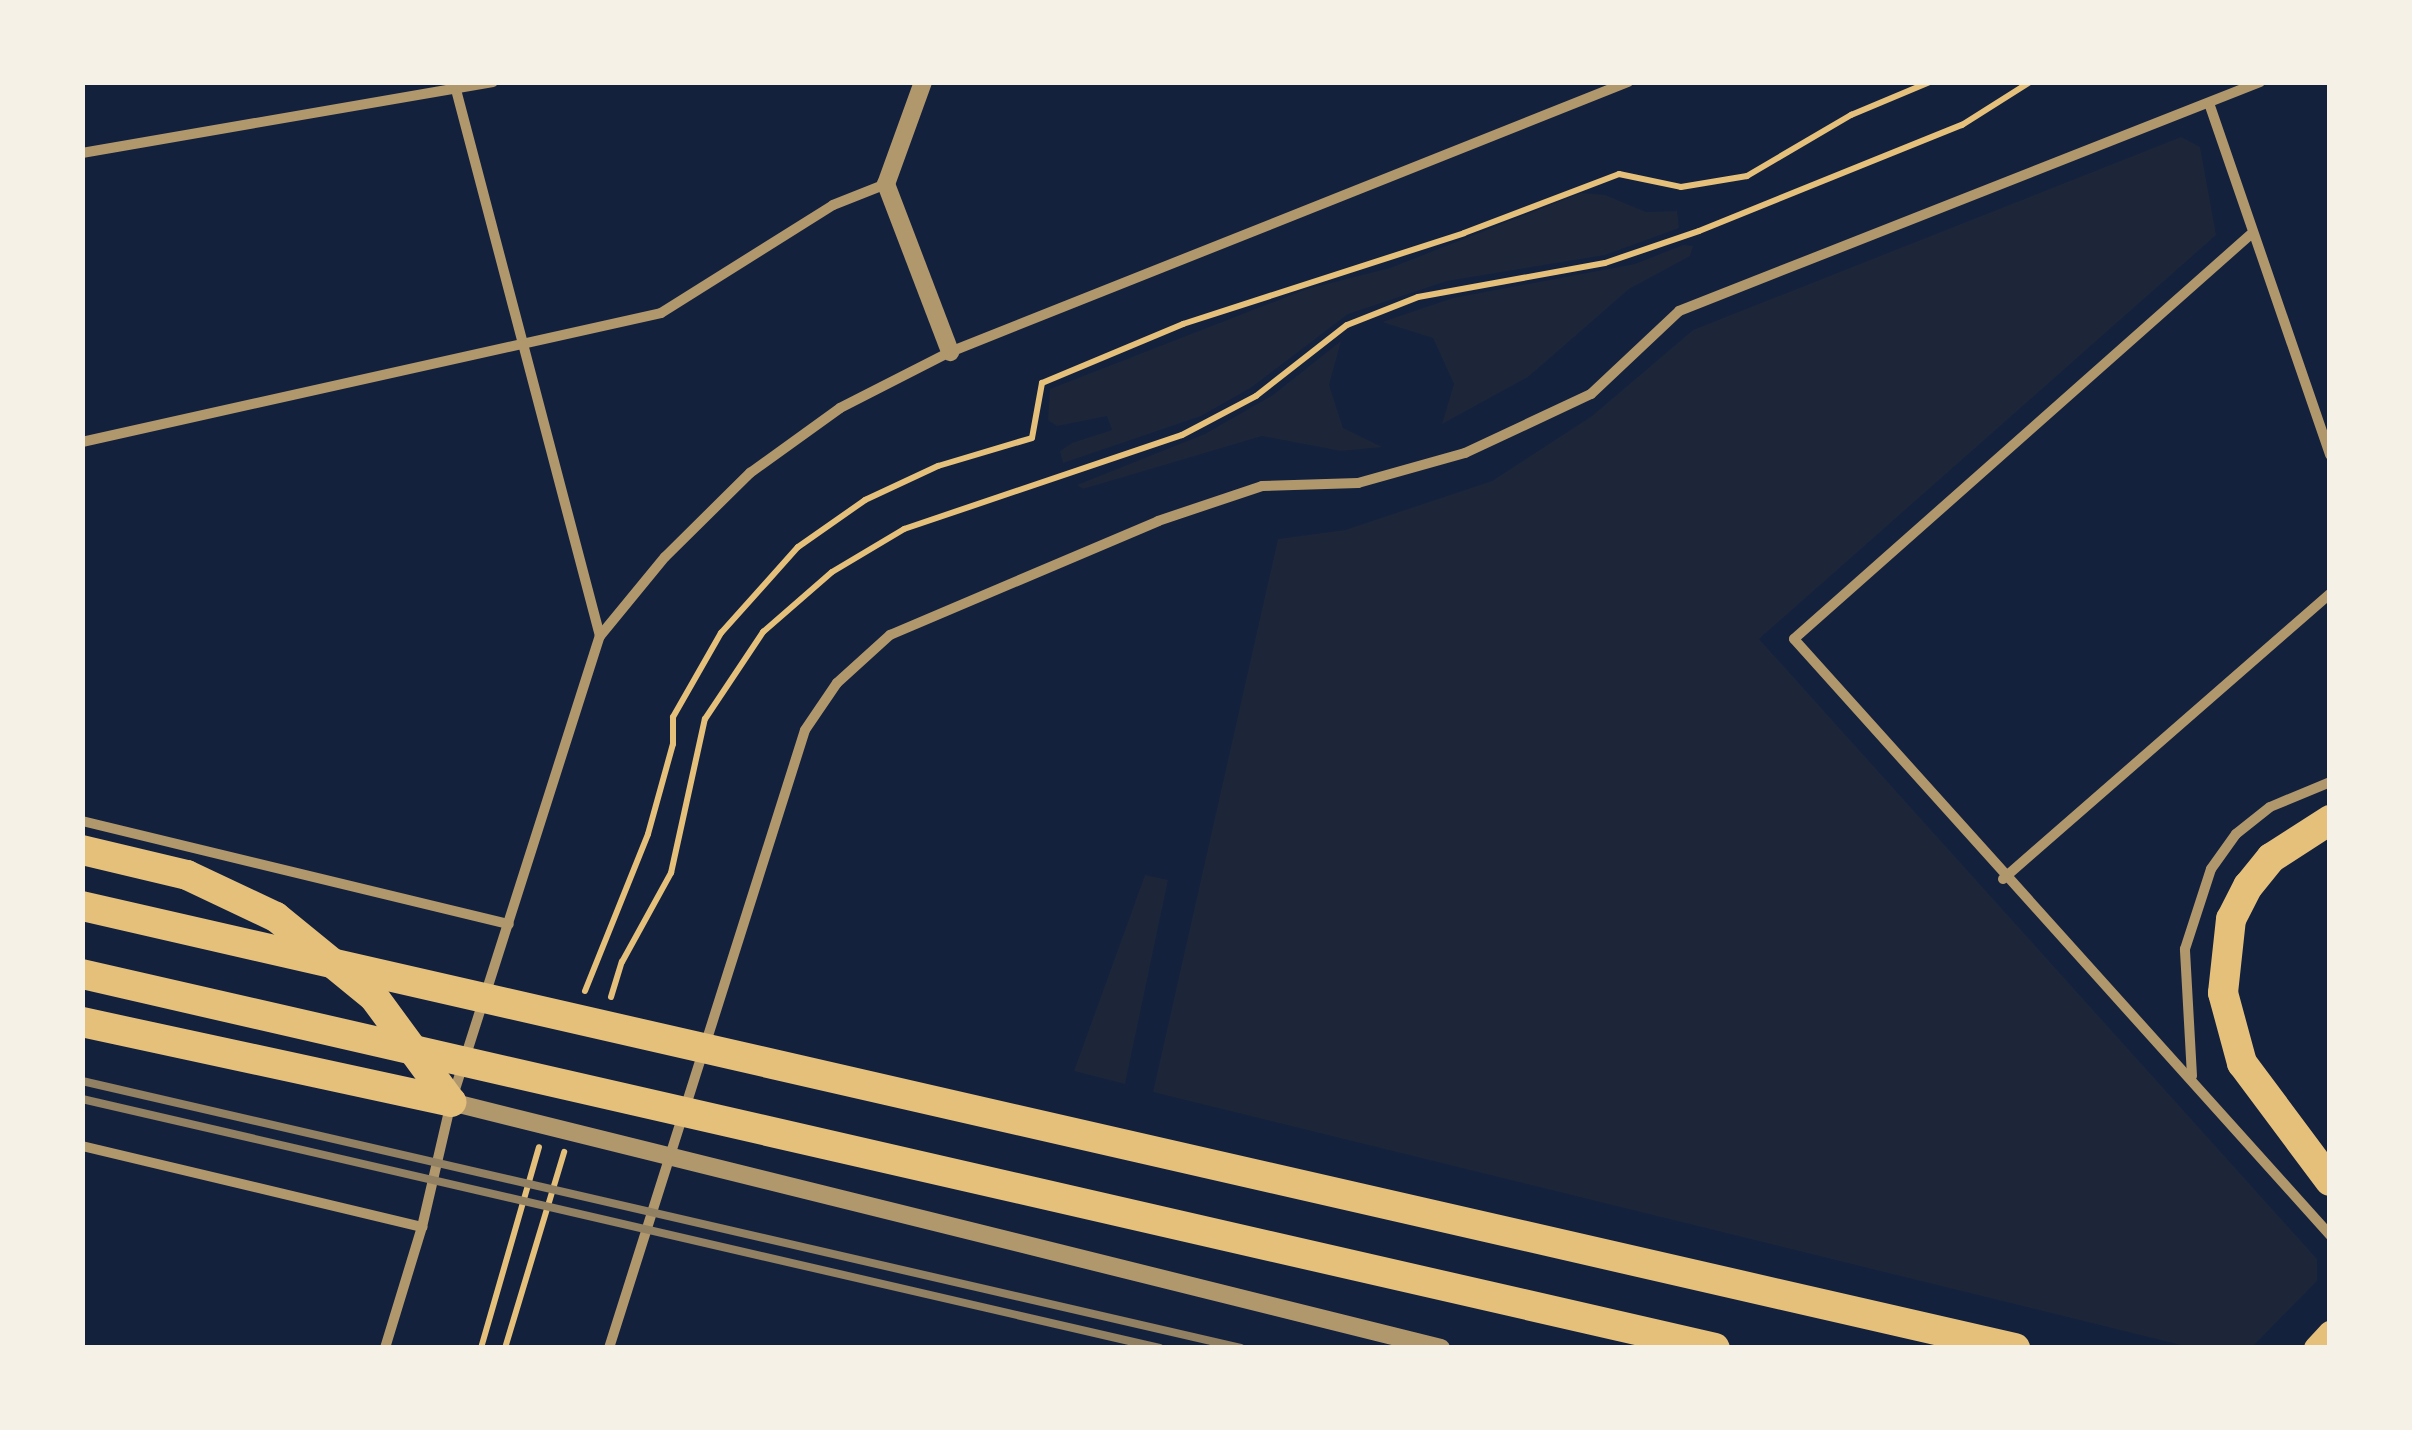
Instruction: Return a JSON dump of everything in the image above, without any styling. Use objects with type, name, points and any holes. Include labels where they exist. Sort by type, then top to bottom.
[{"type":"highway","points":[[2330,820],[2271,858],[2248,886],[2231,919],[2223,993],[2242,1063],[2330,1182]]},
{"type":"highway","points":[[82,850],[188,875],[276,918],[374,997],[465,1106]]},
{"type":"highway","points":[[82,906],[2016,1348]]},
{"type":"highway","points":[[82,974],[1716,1348]]},
{"type":"highway","points":[[82,1022],[465,1106]]},
{"type":"main road","points":[[2316,1348],[2330,1333]]},
{"type":"street","points":[[82,154],[455,85],[493,82]]},
{"type":"street","points":[[924,82],[886,184],[950,352]]},
{"type":"street","points":[[385,1348],[465,1106],[509,924],[600,636],[665,557],[750,473],[840,408],[950,352],[1628,82]]},
{"type":"street","points":[[610,1348],[673,1160],[804,730],[838,684],[890,634],[1158,521],[1262,486],[1358,484],[1466,453],[1591,394],[1679,311],[2210,106],[2260,82]]},
{"type":"street","points":[[455,85],[600,636]]},
{"type":"street","points":[[2210,106],[2250,235],[2330,455]]},
{"type":"street","points":[[82,442],[522,340],[661,313],[833,205],[886,184]]},
{"type":"street","points":[[2250,235],[1794,640],[2003,879],[2192,1076],[2330,1235]]},
{"type":"street","points":[[2003,879],[2330,594]]},
{"type":"street","points":[[2192,1076],[2185,949],[2211,870],[2236,834],[2270,807],[2330,782]]},
{"type":"street","points":[[82,821],[509,924]]},
{"type":"street","points":[[465,1106],[1441,1348]]},
{"type":"street","points":[[82,1146],[422,1227]]},
{"type":"path","points":[[605,1017],[622,962],[671,873],[702,758],[705,720],[763,632],[832,572],[904,529],[1182,435],[1256,396],[1346,325],[1418,297],[1605,263],[1698,230],[1962,125],[2030,82]]},
{"type":"path","points":[[505,1348],[566,1146]]},
{"type":"shaded area","points":[[2181,137],[2200,147],[2216,235],[1759,639],[2317,1259],[2317,1281],[2252,1347],[2189,1347],[1153,1092],[1278,539],[1345,530],[1492,481],[1592,416],[1693,330]]},
{"type":"shaded area","points":[[1581,193],[1605,195],[1646,212],[1677,211],[1679,228],[1605,255],[1447,281],[1348,314],[1252,387],[1201,416],[1063,463],[1060,451],[1112,430],[1107,416],[1057,426],[1048,420],[1050,389],[1307,289],[1390,268]]},
{"type":"shaded area","points":[[1683,245],[1693,246],[1690,256],[1629,289],[1528,377],[1442,424],[1454,384],[1433,338],[1382,322],[1453,298],[1635,264]]},
{"type":"shaded area","points":[[1341,341],[1329,385],[1343,428],[1382,447],[1341,451],[1262,436],[1083,489],[1077,485],[1205,434],[1273,395]]},
{"type":"shaded area","points":[[1145,875],[1168,880],[1125,1084],[1074,1071]]},
{"type":"railway","points":[[82,1081],[1241,1348]]},
{"type":"railway","points":[[82,1099],[1160,1348]]}]
